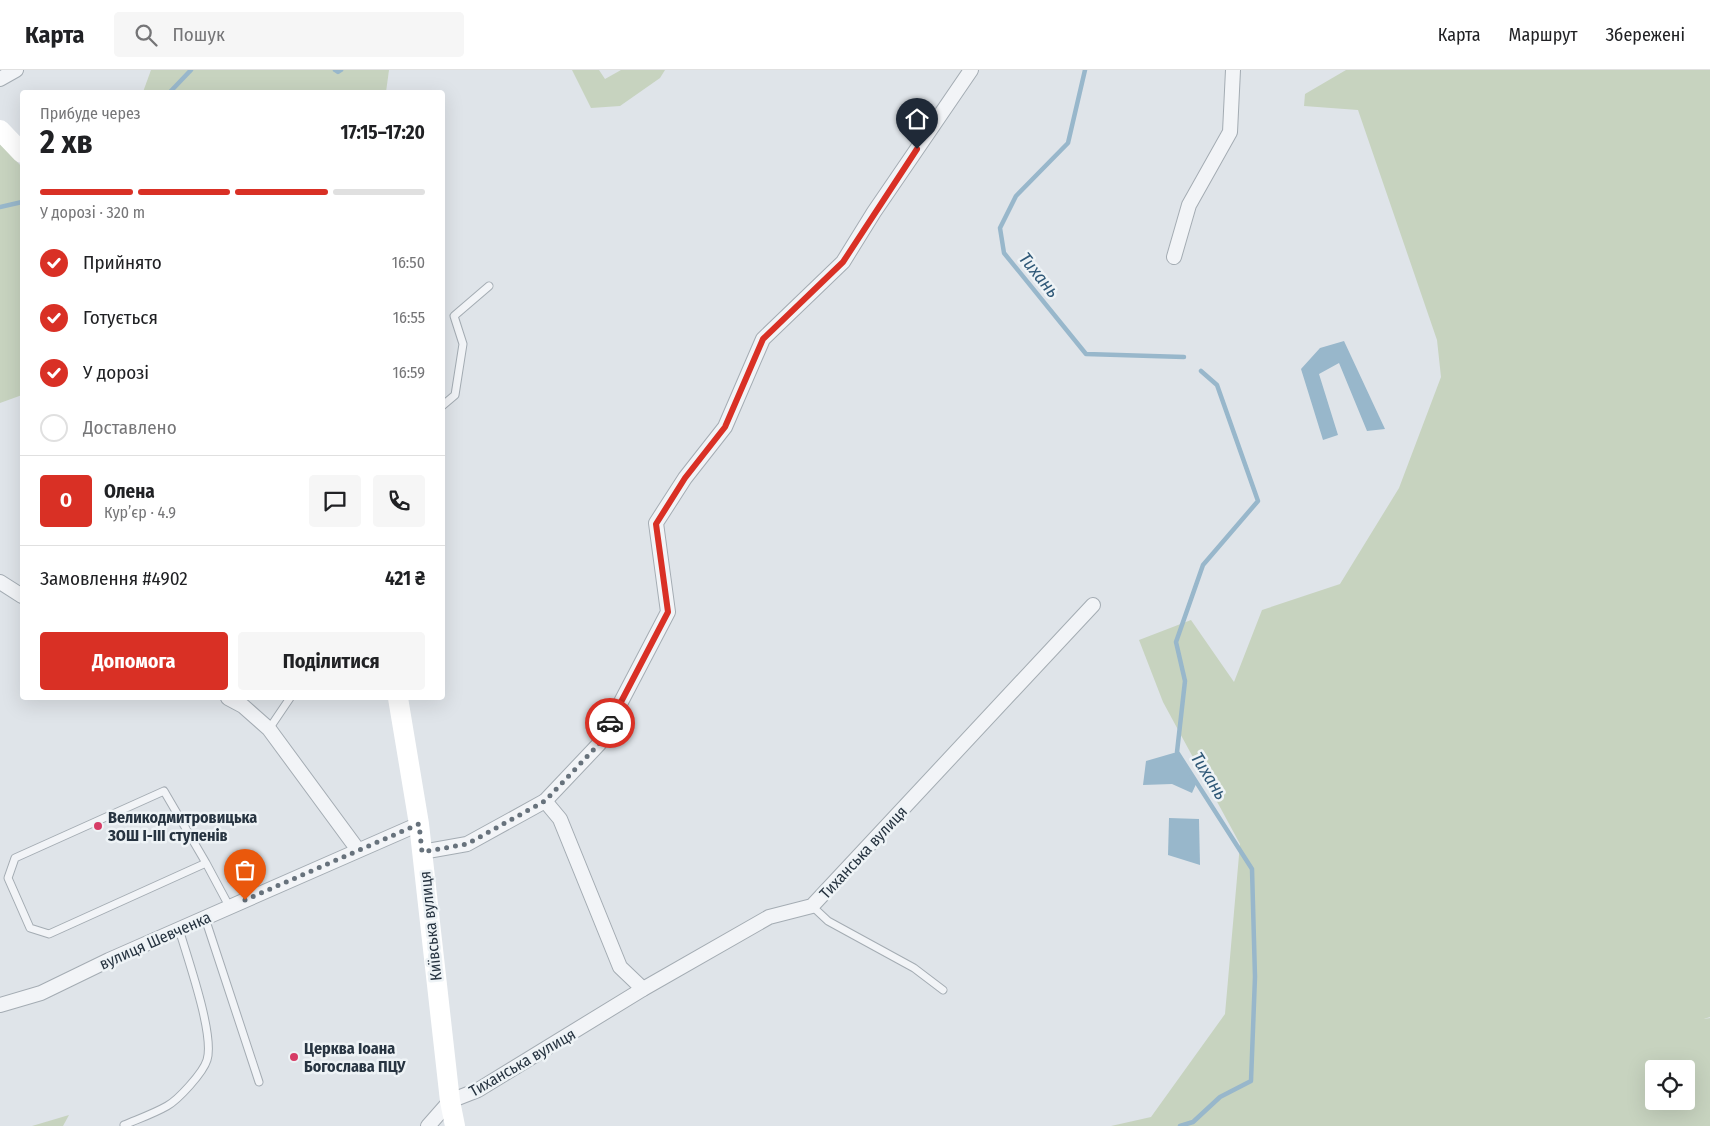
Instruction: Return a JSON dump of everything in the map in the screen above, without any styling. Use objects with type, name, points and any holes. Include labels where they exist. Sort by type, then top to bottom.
[{"type":"main road","points":[[0,130],[20,151]]},
{"type":"main road","name":"Київська вулиця","points":[[398,700],[419,824],[450,1101],[455,1126]]},
{"type":"street","points":[[0,79],[16,70]]},
{"type":"street","points":[[422,852],[467,844],[545,801],[599,744],[668,612],[656,524],[685,478],[725,427],[763,339],[843,262],[874,212],[971,70]]},
{"type":"street","points":[[1174,257],[1189,205],[1230,132],[1233,70]]},
{"type":"street","points":[[0,582],[20,595]]},
{"type":"street","name":"Тиханська вулиця","points":[[450,1101],[478,1090],[643,989],[769,917],[812,906],[1093,605]]},
{"type":"street","points":[[232,700],[243,706],[269,729],[358,850]]},
{"type":"street","points":[[545,801],[560,819],[620,967],[643,989]]},
{"type":"street","name":"вулиця Шевченка","points":[[0,1006],[41,993],[205,917],[419,824]]},
{"type":"street","points":[[428,1126],[450,1101]]},
{"type":"lane","points":[[445,403],[455,395],[463,344],[454,316],[488,286]]},
{"type":"lane","points":[[269,729],[289,700]]},
{"type":"lane","points":[[206,863],[49,934],[30,928],[8,878],[15,858],[164,791],[206,863],[230,906]]},
{"type":"lane","points":[[812,906],[828,922],[914,968],[943,990]]},
{"type":"lane","points":[[205,917],[259,1082]]},
{"type":"lane","points":[[124,1125],[168,1106],[199,1076],[207,1060],[207,1037],[204,1018],[179,929]]},
{"type":"green space","points":[[151,70],[389,70],[386,90],[144,90]]},
{"type":"green space","points":[[572,70],[599,70],[605,79],[621,70],[665,70],[660,78],[620,106],[591,108]]},
{"type":"green space","points":[[1346,70],[1710,70],[1710,1017],[1704,1019],[1710,1018],[1710,1126],[1111,1126],[1151,1117],[1225,1014],[1240,844],[1163,702],[1139,640],[1191,620],[1234,682],[1262,610],[1340,584],[1399,488],[1441,377],[1437,340],[1358,110],[1304,106],[1305,94]]},
{"type":"green space","points":[[0,144],[20,165],[20,396],[0,403]]},
{"type":"green space","points":[[69,1115],[63,1126],[32,1126]]},
{"type":"water","points":[[1344,341],[1385,429],[1367,431],[1339,363],[1319,374],[1338,435],[1323,440],[1301,369],[1320,348]]},
{"type":"water","points":[[1177,752],[1197,782],[1192,793],[1172,784],[1143,785],[1146,761]]},
{"type":"water","points":[[1169,818],[1199,819],[1200,865],[1168,855]]},
{"type":"waterway","name":"Тихань","points":[[172,90],[191,70]]},
{"type":"waterway","name":"Тихань","points":[[335,70],[338,72],[341,70]]},
{"type":"waterway","name":"Тихань","points":[[1085,70],[1068,143],[1016,196],[1000,228],[1004,253],[1086,354],[1184,357]]},
{"type":"waterway","name":"Тихань","points":[[0,207],[20,202]]},
{"type":"waterway","name":"Тихань","points":[[1180,1126],[1193,1122],[1220,1097],[1251,1081],[1255,977],[1252,869],[1177,752],[1185,681],[1176,642],[1203,565],[1258,501],[1217,385],[1201,371]]},
{"type":"way so far","points":[[245,900],[419,824],[422,852],[467,844],[545,801],[599,744],[610,723]]},
{"type":"place","name":"Великодмитровицька ЗОШ І-ІІІ ступенів","points":[[98,826]]},
{"type":"place","name":"Церква Іоана Богослава ПЦУ","points":[[294,1057]]},
{"type":"route","points":[[610,723],[668,612],[656,524],[685,478],[725,427],[763,339],[843,262],[917,149]]}]
